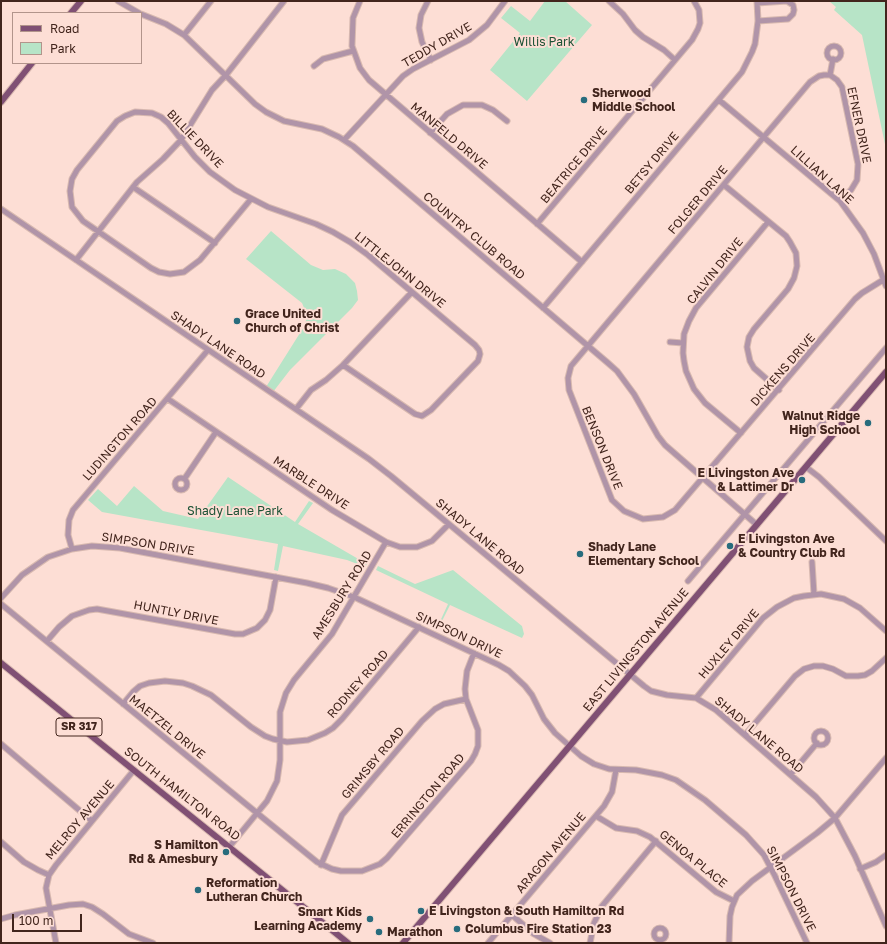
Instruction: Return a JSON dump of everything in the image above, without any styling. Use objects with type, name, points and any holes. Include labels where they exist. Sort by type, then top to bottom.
[{"type":"main road","points":[[73,12],[81,1]]},
{"type":"main road","points":[[1,102],[31,64]]},
{"type":"main road","name":"EAST LIVINGSTON AVENUE","points":[[403,943],[886,372]]},
{"type":"main road","name":"SOUTH HAMILTON ROAD","points":[[1,663],[230,846],[348,943]]},
{"type":"street","name":"COUNTRY CLUB ROAD","points":[[118,1],[137,12]]},
{"type":"street","points":[[184,35],[211,1]]},
{"type":"street","points":[[76,260],[133,187],[181,140],[212,90],[226,75],[284,1]]},
{"type":"street","name":"MANFELD DRIVE","points":[[360,1],[353,18],[352,35],[353,51],[364,74],[430,133],[582,262]]},
{"type":"street","points":[[428,1],[421,15],[419,28],[422,42],[431,60]]},
{"type":"street","name":"TEDDY DRIVE","points":[[344,140],[403,76],[469,40],[478,33],[505,1]]},
{"type":"street","points":[[609,1],[623,14],[635,30],[643,37],[664,50],[675,60]]},
{"type":"street","name":"BEATRICE DRIVE","points":[[538,224],[692,40],[698,29],[700,17],[694,1]]},
{"type":"street","points":[[757,2],[787,1],[793,5],[794,10],[793,14],[788,19],[758,21]]},
{"type":"street","name":"BETSY DRIVE","points":[[543,308],[742,72],[755,44],[758,21],[757,2]]},
{"type":"street","name":"COUNTRY CLUB ROAD","points":[[142,15],[166,24],[184,35],[255,104],[272,115],[291,122],[322,129],[344,140],[608,363],[623,379],[638,400],[658,436],[665,445],[757,524]]},
{"type":"street","points":[[314,66],[323,59],[353,51]]},
{"type":"street","points":[[830,75],[833,59]]},
{"type":"street","name":"FOLGER DRIVE","points":[[588,347],[810,82],[819,76],[830,75]]},
{"type":"street","name":"EFNER DRIVE","points":[[830,75],[837,80],[842,87],[858,164],[857,180],[851,190],[840,201]]},
{"type":"street","name":"LILLIAN LANE","points":[[718,100],[840,201],[863,233],[874,254],[885,283]]},
{"type":"street","points":[[430,133],[447,114],[463,105],[482,105],[493,110],[507,121]]},
{"type":"street","name":"BILLIE DRIVE","points":[[98,232],[78,217],[72,207],[70,199],[72,179],[77,170],[112,126],[125,116],[135,112],[148,112],[157,115],[168,123],[195,157],[210,172],[235,190],[251,199]]},
{"type":"street","points":[[724,185],[786,236],[794,248],[797,260],[797,272],[788,289],[754,329],[749,337],[747,352],[754,368],[779,390]]},
{"type":"street","points":[[133,187],[215,243]]},
{"type":"street","points":[[98,232],[151,268],[170,274],[184,272],[200,260],[251,199]]},
{"type":"street","name":"LITTLEJOHN DRIVE","points":[[251,199],[316,224],[350,242],[368,255],[474,345],[479,350],[480,354],[478,361],[431,410],[422,416],[343,365]]},
{"type":"street","name":"SHADY LANE ROAD","points":[[1,208],[369,459],[644,686],[659,694],[696,698],[716,710],[791,774],[816,797],[835,818],[886,924]]},
{"type":"street","name":"CALVIN DRIVE","points":[[741,433],[705,403],[694,389],[686,371],[683,353],[684,334],[696,308],[768,222]]},
{"type":"street","name":"DICKENS DRIVE","points":[[703,478],[855,299],[862,293],[885,283]]},
{"type":"street","points":[[296,409],[311,390],[326,380],[343,365],[412,292]]},
{"type":"street","points":[[670,342],[683,343]]},
{"type":"street","name":"BENSON DRIVE","points":[[588,347],[571,366],[567,384],[610,496],[618,507],[629,514],[640,518],[650,519],[663,517],[680,506],[703,478]]},
{"type":"street","points":[[688,581],[886,348]]},
{"type":"street","name":"LUDINGTON ROAD","points":[[72,549],[68,529],[69,520],[73,510],[208,350]]},
{"type":"street","name":"MARBLE DRIVE","points":[[168,399],[332,510],[386,542],[400,547],[417,547],[432,541],[449,524]]},
{"type":"street","points":[[185,478],[216,432]]},
{"type":"street","points":[[806,467],[819,477],[886,541]]},
{"type":"street","name":"AMESBURY ROAD","points":[[230,846],[267,801],[277,781],[280,765],[280,712],[286,693],[294,680],[332,634],[386,542]]},
{"type":"street","name":"SIMPSON DRIVE","points":[[1,598],[22,574],[34,565],[48,557],[72,549],[92,546],[106,546],[276,577],[328,588],[354,597],[499,665],[518,678],[532,695],[548,726],[570,746],[594,764],[616,770],[651,772],[676,780],[690,789],[746,835],[764,855],[807,943]]},
{"type":"street","points":[[812,562],[814,594]]},
{"type":"street","name":"HUNTLY DRIVE","points":[[47,641],[59,627],[72,616],[97,609],[235,634],[243,634],[257,628],[265,620],[270,610],[276,577]]},
{"type":"street","name":"HUXLEY DRIVE","points":[[696,698],[769,612],[786,601],[794,598],[814,594],[833,596],[851,602],[869,615],[886,631]]},
{"type":"street","name":"MAETZEL DRIVE","points":[[1,604],[321,865]]},
{"type":"street","name":"RODNEY ROAD","points":[[280,741],[287,742],[308,740],[333,728],[419,627]]},
{"type":"street","name":"ERRINGTON ROAD","points":[[321,865],[341,871],[362,871],[380,864],[394,851],[471,761],[478,746],[478,730],[466,699],[465,689],[466,675],[474,653]]},
{"type":"street","points":[[745,736],[795,676],[804,669],[814,666],[823,666],[846,676],[858,676],[865,675],[872,671],[886,658]]},
{"type":"street","points":[[123,704],[140,686],[165,680],[183,683],[211,695],[258,732],[280,741]]},
{"type":"street","name":"GRIMSBY ROAD","points":[[321,865],[342,816],[422,721],[435,709],[444,704],[466,699]]},
{"type":"street","points":[[791,774],[817,743]]},
{"type":"street","points":[[1,744],[92,821]]},
{"type":"street","points":[[729,943],[730,911],[734,901],[747,885],[835,818],[886,758]]},
{"type":"street","name":"MELROY AVENUE","points":[[56,943],[46,888],[49,875],[134,770]]},
{"type":"street","name":"ARAGON AVENUE","points":[[488,943],[604,806],[612,792],[616,770]]},
{"type":"street","name":"GENOA PLACE","points":[[596,816],[616,828],[644,833],[656,841],[716,892],[734,901]]},
{"type":"street","points":[[590,943],[594,923],[602,906],[656,841]]},
{"type":"street","points":[[1,842],[24,862],[49,875]]},
{"type":"street","points":[[860,869],[876,862],[886,855]]},
{"type":"street","points":[[1,919],[15,915],[80,904],[92,907],[129,934],[153,943]]},
{"type":"street","points":[[512,915],[534,934],[550,943]]},
{"type":"green space","name":"Willis Park","points":[[545,1],[565,1],[592,25],[527,101],[490,70],[520,33],[501,18],[511,6],[530,21]]},
{"type":"green space","points":[[829,1],[886,1],[886,149],[862,35],[834,10],[836,7]]},
{"type":"green space","points":[[271,231],[311,265],[323,270],[335,269],[346,274],[355,283],[358,300],[352,308],[290,370],[273,392],[266,387],[305,325],[307,315],[302,303],[246,259]]},
{"type":"green space","name":"Shady Lane Park","points":[[228,477],[295,522],[309,501],[313,503],[298,524],[367,564],[365,567],[347,560],[283,546],[278,571],[274,570],[278,544],[102,512],[88,500],[98,489],[117,506],[134,486],[163,511],[198,519]]},
{"type":"green space","points":[[378,566],[415,584],[453,570],[522,626],[524,634],[522,638],[450,605],[438,629],[437,628],[448,604],[376,570]]},
{"type":"place","name":"Sherwood Middle School","points":[[584,100]]},
{"type":"place","name":"Grace United Church of Christ","points":[[237,321]]},
{"type":"place","name":"Walnut Ridge High School","points":[[868,423]]},
{"type":"place","name":"E Livingston Ave & Lattimer Dr","points":[[802,480]]},
{"type":"place","name":"E Livingston Ave & Country Club Rd","points":[[730,546]]},
{"type":"place","name":"Shady Lane Elementary School","points":[[580,554]]},
{"type":"place","name":"S Hamilton Rd & Amesbury","points":[[226,852]]},
{"type":"place","name":"Reformation Lutheran Church","points":[[198,890]]},
{"type":"place","name":"E Livingston & South Hamilton Rd","points":[[421,911]]},
{"type":"place","name":"Smart Kids Learning Academy","points":[[370,919]]},
{"type":"place","name":"Columbus Fire Station 23","points":[[457,929]]},
{"type":"place","name":"Marathon","points":[[379,932]]}]
